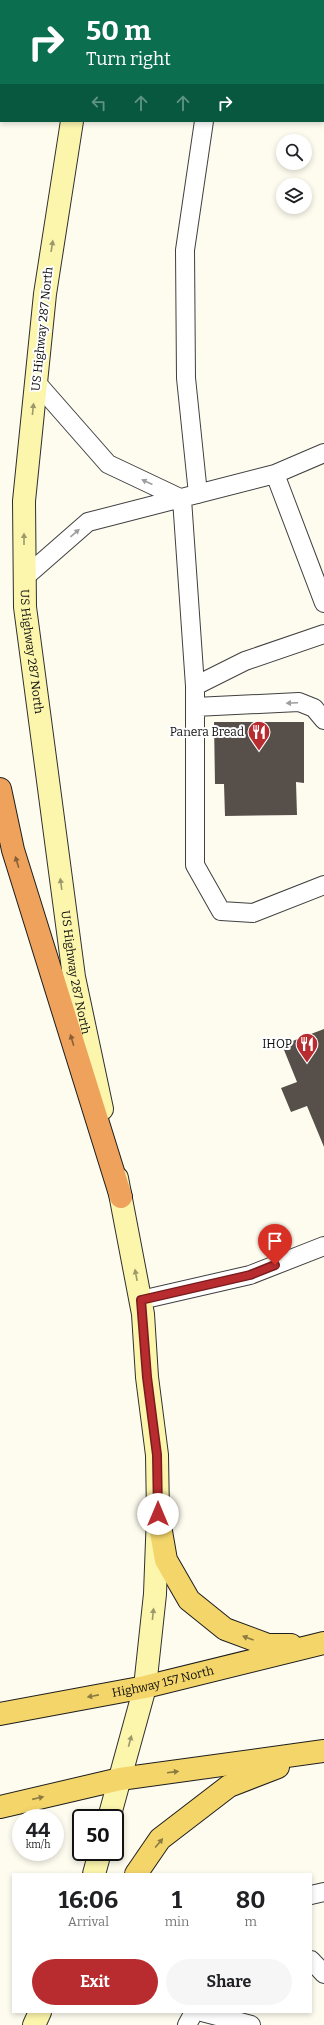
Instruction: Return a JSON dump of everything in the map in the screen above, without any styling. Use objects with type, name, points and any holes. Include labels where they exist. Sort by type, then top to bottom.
[{"type":"highway","points":[[0,789],[13,850],[121,1197]]},
{"type":"main road","name":"US Highway 287 North","points":[[72,122],[45,294],[24,501],[24,578],[27,623],[74,978],[121,1197],[141,1300],[147,1377],[157,1455],[158,1514],[155,1594],[145,1686],[112,1809]]},
{"type":"main road","points":[[158,1514],[166,1560],[189,1600],[225,1629],[268,1645],[319,1645]]},
{"type":"main road","name":"Highway 157 North","points":[[0,1714],[145,1686],[319,1645]]},
{"type":"main road","points":[[0,1808],[120,1779],[317,1753]]},
{"type":"main road","points":[[137,1873],[160,1839],[229,1786],[317,1753]]},
{"type":"main road","points":[[94,1873],[98,1861]]},
{"type":"main road","points":[[34,2025],[40,2013]]},
{"type":"lane","points":[[204,122],[184,250],[186,378],[195,686],[195,865],[221,911],[253,913],[324,885]]},
{"type":"lane","points":[[36,382],[108,464],[190,496]]},
{"type":"lane","points":[[24,578],[88,522],[275,474],[324,453]]},
{"type":"lane","points":[[275,474],[324,603]]},
{"type":"lane","points":[[195,686],[245,661],[324,634]]},
{"type":"lane","points":[[195,707],[299,702],[314,708],[324,720]]},
{"type":"lane","points":[[141,1300],[250,1275],[324,1246]]},
{"type":"lane","points":[[312,1895],[324,1892]]},
{"type":"lane","points":[[312,1961],[324,1974]]},
{"type":"lane","points":[[187,2025],[193,2013]]},
{"type":"lane","points":[[206,2013],[251,2025]]},
{"type":"building","name":"Panera Bread","points":[[214,722],[304,722],[304,783],[296,782],[297,815],[225,816],[224,784],[215,784]]},
{"type":"building","name":"IHOP","points":[[324,1029],[324,1147],[307,1106],[291,1112],[281,1088],[297,1082],[282,1045]]},
{"type":"place","name":"Panera Bread","points":[[259,752]]},
{"type":"place","name":"IHOP","points":[[307,1064]]},
{"type":"route","points":[[158,1514],[157,1455],[147,1377],[141,1300],[250,1275],[275,1265]]}]
